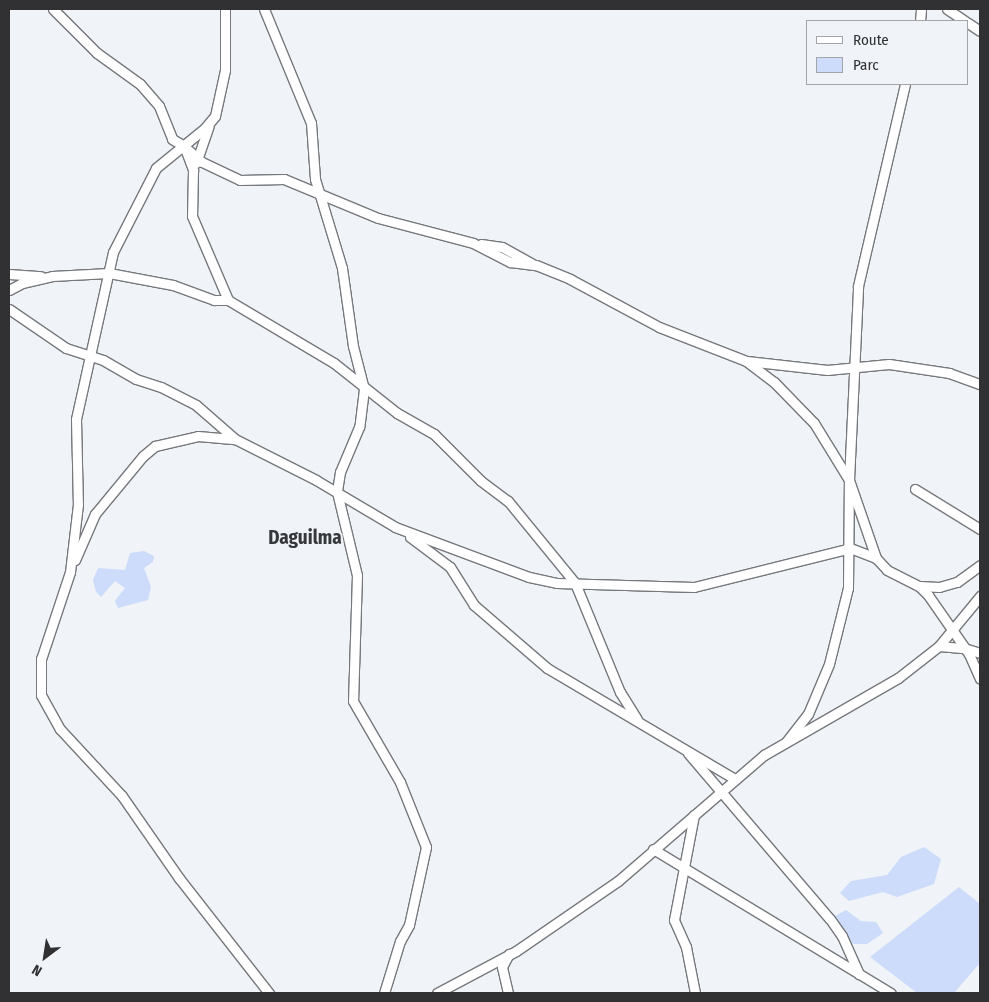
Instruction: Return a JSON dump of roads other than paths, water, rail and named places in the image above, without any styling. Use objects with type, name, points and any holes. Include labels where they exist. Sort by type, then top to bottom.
[{"type":"street","points":[[53,9],[96,53],[140,84],[159,106],[172,139],[198,158],[240,180],[284,179],[378,218],[473,243],[510,262],[536,265],[570,279],[659,327],[746,361],[827,370],[853,365],[920,367],[980,384]]},
{"type":"street","points":[[70,572],[78,504],[76,419],[112,252],[142,190],[156,168],[184,146],[216,116],[225,70],[225,9]]},
{"type":"street","points":[[264,9],[311,123],[310,144],[318,192],[342,268],[353,346],[364,389],[359,427],[340,472],[337,492],[356,568],[353,701],[400,782],[426,847],[409,925],[400,941],[384,993]]},
{"type":"street","points":[[947,9],[964,20]]},
{"type":"street","points":[[969,23],[980,31]]},
{"type":"street","points":[[786,742],[808,714],[829,664],[848,588],[850,548],[849,480],[858,286],[905,85]]},
{"type":"street","points":[[192,178],[210,122]]},
{"type":"street","points":[[184,146],[191,159],[192,216],[228,300]]},
{"type":"street","points":[[9,274],[52,276],[109,273],[173,285],[214,300],[228,300],[334,363],[364,389],[397,413],[434,434],[481,481],[508,501],[575,583],[620,692],[637,719]]},
{"type":"street","points":[[9,290],[22,283],[52,276]]},
{"type":"street","points":[[9,310],[66,348],[90,356],[196,405],[235,439],[337,492],[395,528],[450,567],[478,610],[547,668],[637,719],[735,779]]},
{"type":"street","points":[[746,361],[774,382],[814,423],[849,480],[876,558],[887,570],[919,586],[939,587],[957,582],[980,565]]},
{"type":"street","points":[[235,439],[198,436],[155,446],[143,456],[96,514],[70,572],[42,659],[41,695],[47,711],[60,729],[122,796],[179,878],[269,993]]},
{"type":"street","points":[[915,489],[980,529]]},
{"type":"street","points":[[395,528],[528,577],[575,583],[694,587],[850,548],[876,558]]},
{"type":"street","points":[[919,586],[964,648],[980,679]]},
{"type":"street","points":[[437,993],[510,954],[618,881],[764,755],[898,678],[938,646],[980,596]]},
{"type":"street","points":[[938,646],[964,648],[980,653]]},
{"type":"street","points":[[684,747],[720,792],[830,919],[842,936],[859,974]]},
{"type":"street","points":[[694,815],[674,920],[686,947],[695,993]]},
{"type":"street","points":[[653,849],[891,993]]},
{"type":"street","points":[[508,993],[502,967],[510,954]]},
{"type":"district","name":"Daguilma","points":[[305,538]]}]
